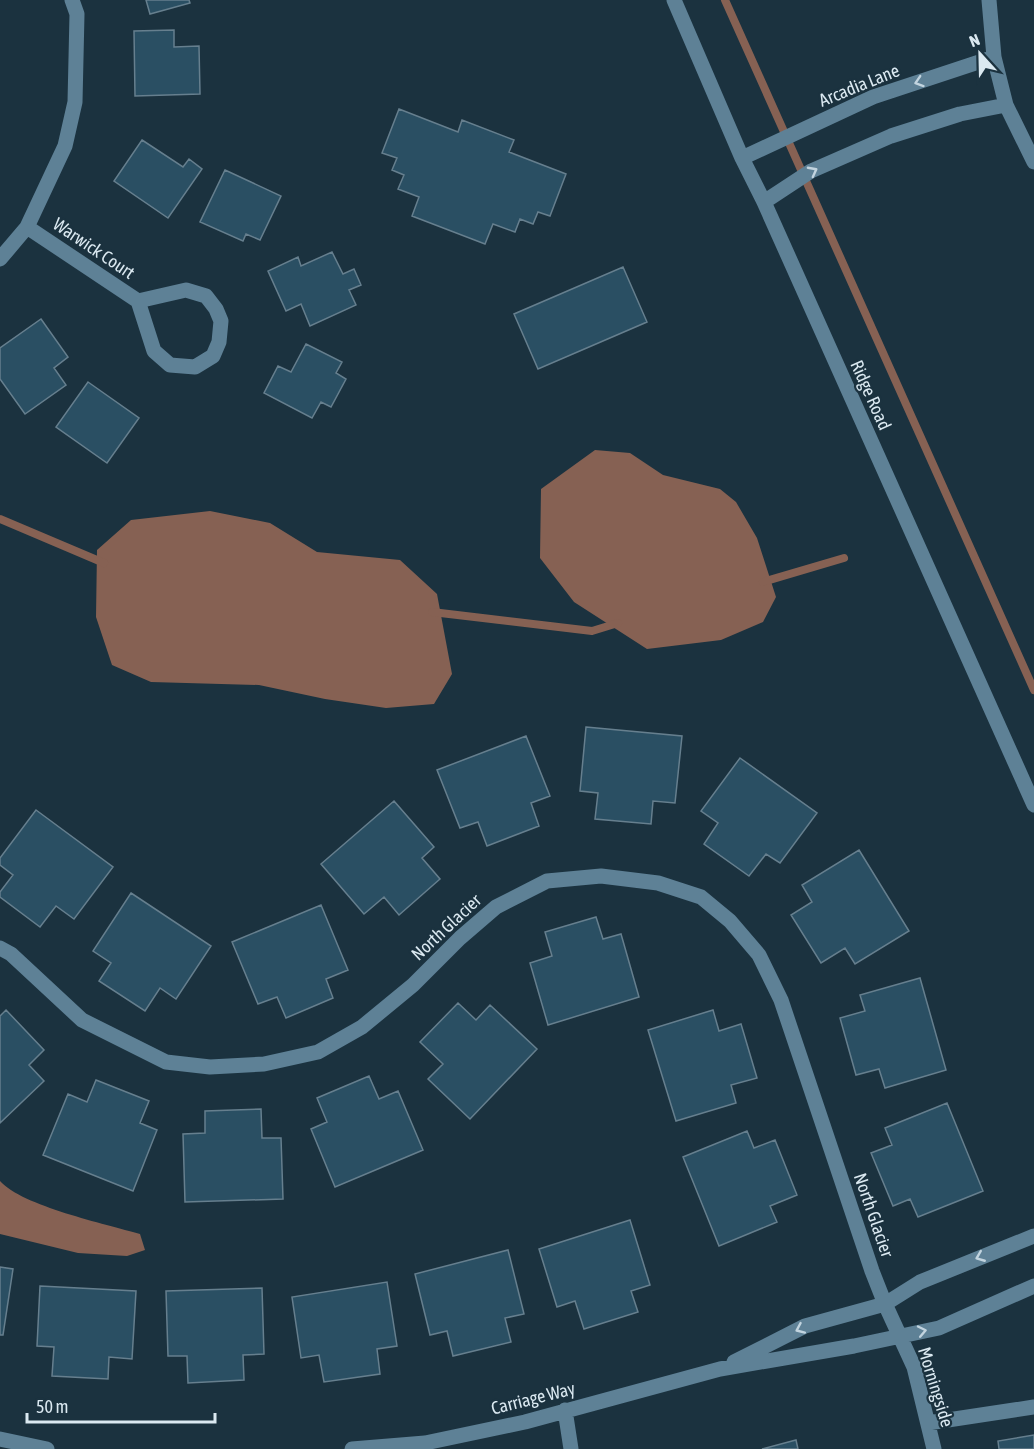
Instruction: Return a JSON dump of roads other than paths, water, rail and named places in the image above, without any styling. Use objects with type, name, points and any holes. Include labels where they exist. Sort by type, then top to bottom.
[{"type":"street","points":[[0,259],[27,227],[64,146],[75,102],[77,14],[72,0]]},
{"type":"street","name":"Ridge Road","points":[[674,0],[742,158],[764,202],[1034,805]]},
{"type":"street","points":[[989,0],[994,57],[1006,105],[1034,162]]},
{"type":"street","name":"Arcadia Lane","points":[[742,158],[873,97],[994,57]]},
{"type":"street","points":[[764,202],[812,171],[891,136],[960,114],[1006,105]]},
{"type":"street","name":"Warwick Court","points":[[27,227],[138,301],[154,351],[170,365],[195,367],[213,356],[219,342],[221,321],[216,309],[206,296],[186,290],[138,301]]},
{"type":"street","name":"North Glacier","points":[[0,948],[11,954],[82,1020],[166,1062],[210,1067],[264,1064],[318,1052],[362,1027],[413,986],[460,938],[496,907],[547,881],[601,876],[658,883],[700,897],[730,921],[759,955],[781,1000],[885,1304],[899,1336]]},
{"type":"street","name":"Carriage Way","points":[[720,1369],[805,1326],[885,1304],[920,1282],[1034,1236]]},
{"type":"street","name":"Carriage Way","points":[[352,1449],[425,1443],[525,1422],[720,1369],[854,1347],[939,1328],[1034,1286]]},
{"type":"street","name":"Morningside","points":[[899,1336],[914,1367],[934,1449]]},
{"type":"street","points":[[928,1423],[1034,1407]]},
{"type":"street","points":[[565,1410],[571,1449]]},
{"type":"street","points":[[0,1439],[47,1449]]},
{"type":"waterway","points":[[725,0],[1034,690]]},
{"type":"waterway","points":[[0,519],[104,563]]},
{"type":"waterway","points":[[763,582],[844,558]]},
{"type":"waterway","points":[[432,612],[592,631],[618,623]]}]
